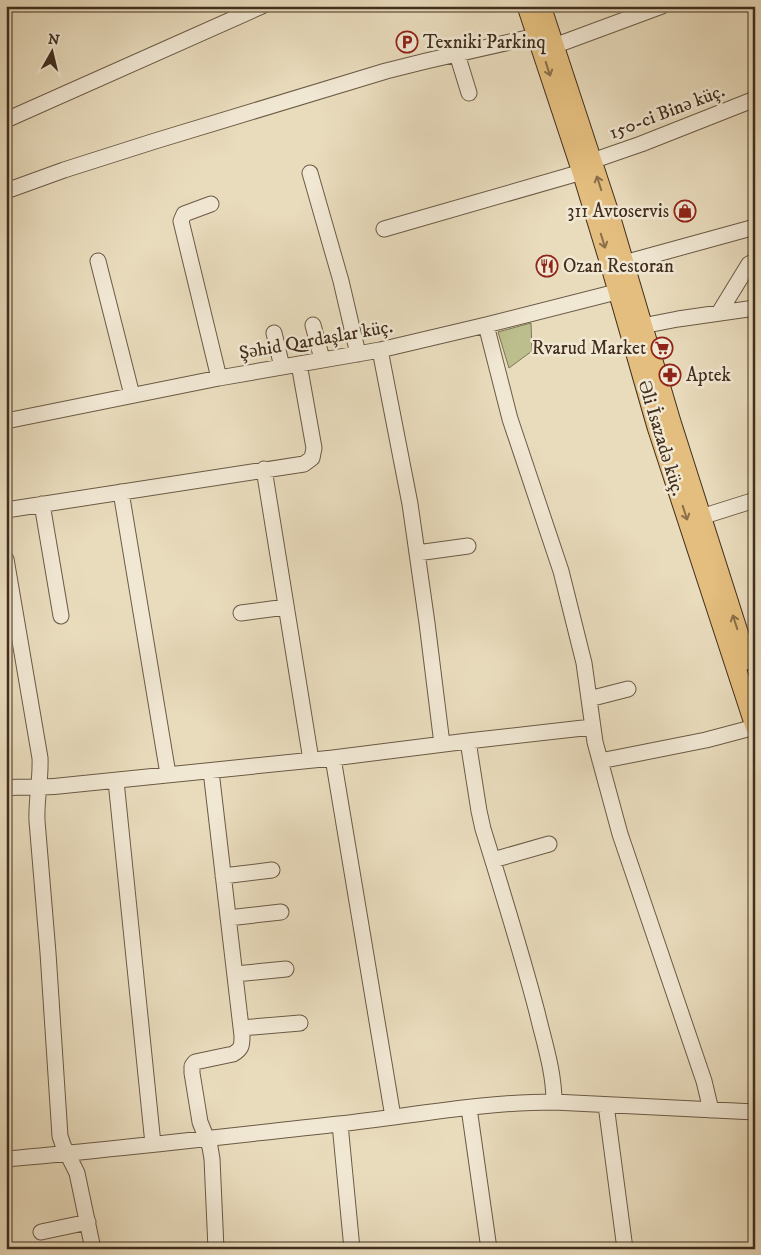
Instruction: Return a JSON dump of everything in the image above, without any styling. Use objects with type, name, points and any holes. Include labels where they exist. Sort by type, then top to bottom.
[{"type":"main road","name":"Əli İsazadə küç.","points":[[527,6],[536,36],[587,166]]},
{"type":"main road","name":"Əli İsazadə küç.","points":[[542,6],[587,166],[625,290],[657,427],[755,726]]},
{"type":"main road","name":"Əli İsazadə küç.","points":[[625,290],[642,326],[755,685]]},
{"type":"street","points":[[6,120],[262,6]]},
{"type":"street","points":[[554,46],[662,6]]},
{"type":"street","points":[[6,191],[155,141],[386,71],[536,36]]},
{"type":"street","points":[[457,54],[468,93]]},
{"type":"street","name":"150-ci Binə küç.","points":[[384,228],[587,166],[755,99]]},
{"type":"street","points":[[310,173],[341,281],[358,354]]},
{"type":"street","points":[[211,204],[184,214],[181,221],[219,378]]},
{"type":"street","points":[[618,265],[755,227]]},
{"type":"street","points":[[98,261],[132,395]]},
{"type":"street","points":[[719,313],[749,264],[755,261]]},
{"type":"street","name":"Şəhid Qardaşlar küç.","points":[[6,421],[219,378],[380,350],[625,290]]},
{"type":"street","points":[[642,326],[678,318],[755,308]]},
{"type":"street","points":[[313,325],[322,359]]},
{"type":"street","points":[[486,325],[510,419],[561,571],[584,664],[592,727],[620,834],[704,1081],[710,1110]]},
{"type":"street","points":[[274,333],[282,367]]},
{"type":"street","points":[[380,350],[410,504],[442,744]]},
{"type":"street","points":[[6,510],[304,464],[309,461],[314,453],[314,448],[299,364]]},
{"type":"street","points":[[264,469],[311,760]]},
{"type":"street","points":[[121,492],[168,774]]},
{"type":"street","points":[[701,517],[755,500]]},
{"type":"street","points":[[42,504],[61,616]]},
{"type":"street","points":[[417,554],[468,546]]},
{"type":"street","points":[[6,559],[40,758],[41,774],[36,806],[60,1136],[66,1153],[77,1173],[94,1249]]},
{"type":"street","points":[[241,613],[286,607]]},
{"type":"street","points":[[589,699],[628,689]]},
{"type":"street","points":[[600,761],[706,740],[755,726]]},
{"type":"street","points":[[6,788],[39,788],[116,781],[333,758],[592,727]]},
{"type":"street","points":[[468,741],[478,810],[526,972],[551,1067],[554,1102]]},
{"type":"street","points":[[333,758],[393,1117]]},
{"type":"street","points":[[211,771],[242,1046],[238,1052],[195,1062],[192,1066],[200,1122],[210,1147],[212,1160],[216,1249]]},
{"type":"street","points":[[116,781],[153,1144]]},
{"type":"street","points":[[493,860],[549,844]]},
{"type":"street","points":[[223,876],[272,870]]},
{"type":"street","points":[[228,918],[281,912]]},
{"type":"street","points":[[235,974],[286,969]]},
{"type":"street","points":[[241,1028],[300,1023]]},
{"type":"street","points":[[6,1159],[530,1102],[755,1112]]},
{"type":"street","points":[[606,1105],[625,1249]]},
{"type":"street","points":[[469,1108],[489,1249]]},
{"type":"street","points":[[340,1124],[352,1249]]},
{"type":"street","points":[[41,1232],[88,1222]]},
{"type":"green space","points":[[531,323],[532,351],[509,368],[498,332]]},
{"type":"place","name":"Texniki Parkinq","points":[[407,42]]},
{"type":"place","name":"311 Avtoservis","points":[[685,211]]},
{"type":"place","name":"Ozan Restoran","points":[[547,266]]},
{"type":"place","name":"Rvarud Market","points":[[662,348]]},
{"type":"place","name":"Aptek","points":[[670,375]]}]
